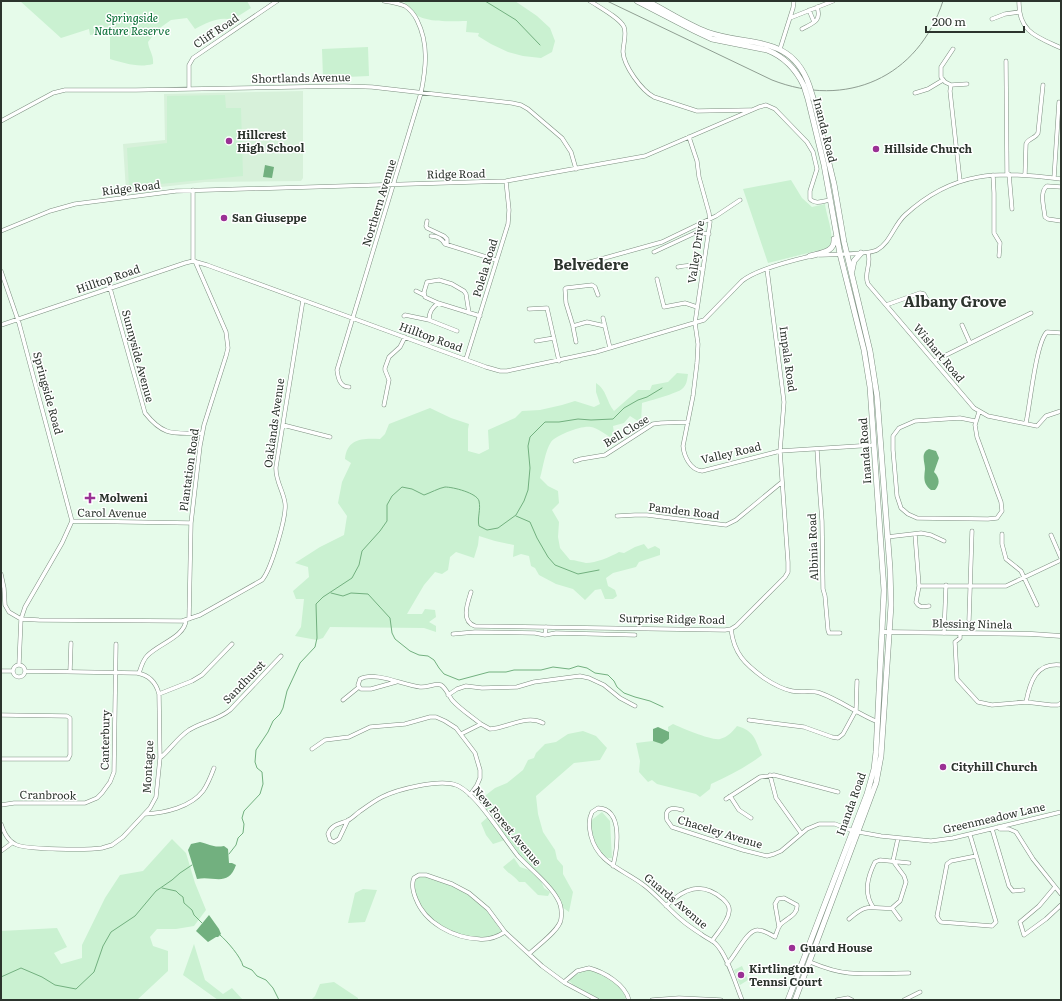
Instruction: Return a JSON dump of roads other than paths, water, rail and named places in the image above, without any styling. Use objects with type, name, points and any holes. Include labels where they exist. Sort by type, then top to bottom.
[{"type":"main road","name":"Inanda Road","points":[[637,1],[708,37],[720,41],[767,50],[776,54],[785,59],[793,67],[806,86],[814,101],[834,184],[847,254],[876,381],[891,591],[890,632],[880,770],[874,792],[795,1000]]},
{"type":"main road","name":"Inanda Road","points":[[647,1],[707,32],[780,48],[798,63],[806,76],[808,98],[824,164],[834,228],[867,367],[884,594],[876,752],[873,776],[788,1000]]},
{"type":"main road","points":[[810,256],[828,251],[832,248],[834,243],[834,228]]},
{"type":"main road","points":[[852,275],[853,264],[861,253]]},
{"type":"main road","points":[[884,594],[891,591]]},
{"type":"main road","points":[[879,691],[883,691],[886,678]]},
{"type":"street","name":"Cliff Road","points":[[189,89],[189,67],[193,58],[276,1]]},
{"type":"street","points":[[384,1],[396,3],[408,9],[414,14],[422,32],[425,45],[426,66],[422,93]]},
{"type":"street","points":[[590,1],[623,26],[625,31],[623,54],[626,62],[648,94],[697,111],[752,110]]},
{"type":"street","points":[[780,48],[794,1]]},
{"type":"street","points":[[790,18],[833,1]]},
{"type":"street","points":[[1019,1],[1019,12],[1023,24],[1033,36],[1061,48]]},
{"type":"street","points":[[802,29],[818,19],[820,15],[817,7]]},
{"type":"street","points":[[809,10],[814,22]]},
{"type":"street","points":[[992,19],[1005,14],[1019,12]]},
{"type":"street","points":[[953,49],[941,67],[940,75],[943,80],[951,85],[967,84]]},
{"type":"street","points":[[1006,61],[1008,174],[1012,209]]},
{"type":"street","points":[[915,93],[928,89],[943,80]]},
{"type":"street","points":[[951,85],[950,91],[960,170],[960,181]]},
{"type":"street","points":[[1025,175],[1026,144],[1038,133],[1043,85]]},
{"type":"street","name":"Shortlands Avenue","points":[[1,121],[50,94],[61,90],[344,86],[372,87],[512,103],[524,106],[562,138],[571,152],[576,169]]},
{"type":"street","name":"Northern Avenue","points":[[349,387],[345,387],[340,383],[337,370],[422,93]]},
{"type":"street","points":[[1054,178],[1058,102]]},
{"type":"street","name":"Ridge Road","points":[[1,231],[75,204],[193,190],[286,189],[506,181],[645,156],[764,106],[772,107],[807,142],[813,152],[817,166],[810,191],[810,199],[817,203],[830,200]]},
{"type":"street","name":"Valley Drive","points":[[689,137],[710,218],[709,234],[695,323]]},
{"type":"street","points":[[868,253],[877,250],[884,245],[900,220],[925,198],[938,190],[960,181],[976,177],[1008,174],[1061,179]]},
{"type":"street","points":[[993,175],[994,233],[1000,244],[999,256]]},
{"type":"street","name":"Polela Road","points":[[466,359],[509,215],[506,181]]},
{"type":"street","points":[[1061,187],[1048,186],[1044,189],[1043,193],[1045,217],[1061,221]]},
{"type":"street","name":"Plantation Road","points":[[188,620],[191,523],[202,433],[228,348],[224,326],[194,261],[193,190]]},
{"type":"street","points":[[583,264],[662,242],[716,216],[740,200]]},
{"type":"street","points":[[427,221],[427,228],[444,236],[447,239],[447,244]]},
{"type":"street","points":[[654,252],[695,234],[709,234]]},
{"type":"street","points":[[432,236],[440,238],[447,244],[496,260]]},
{"type":"street","name":"Hilltop Road","points":[[1,325],[194,261],[495,370],[504,371],[559,361],[610,348],[708,318],[745,278],[767,269],[810,256],[868,253]]},
{"type":"street","name":"Wishart Road","points":[[868,253],[870,260],[866,275],[866,282],[974,408],[988,416],[1037,426],[1046,416],[1061,411]]},
{"type":"street","points":[[678,268],[693,265],[703,270]]},
{"type":"street","name":"Impala Road","points":[[767,269],[784,399],[780,452]]},
{"type":"street","name":"Springside Road","points":[[1,271],[18,320],[72,521]]},
{"type":"street","points":[[657,279],[664,307],[685,303],[697,307]]},
{"type":"street","points":[[424,295],[427,282],[436,280],[452,284],[464,290],[469,314]]},
{"type":"street","points":[[576,342],[566,303],[565,289],[592,285],[595,287],[598,295]]},
{"type":"street","name":"Sunnyside Avenue","points":[[110,288],[145,413],[154,424],[166,432],[202,433]]},
{"type":"street","points":[[416,291],[438,303],[469,314],[480,316]]},
{"type":"street","points":[[886,305],[920,293],[924,294],[930,305]]},
{"type":"street","name":"Oaklands Avenue","points":[[21,619],[149,622],[188,620],[200,616],[260,582],[267,574],[285,514],[285,502],[276,471],[303,300]]},
{"type":"street","points":[[429,320],[430,310],[438,303]]},
{"type":"street","points":[[529,309],[548,308],[559,361]]},
{"type":"street","points":[[934,361],[1031,313]]},
{"type":"street","points":[[404,316],[406,315],[429,320],[457,331]]},
{"type":"street","points":[[603,318],[610,348]]},
{"type":"street","points":[[573,326],[587,322],[605,326]]},
{"type":"street","name":"Valley Road","points":[[695,323],[698,340],[698,354],[684,449],[690,464],[697,470],[705,470],[780,452],[874,445]]},
{"type":"street","points":[[962,325],[970,343]]},
{"type":"street","points":[[1026,423],[1035,368],[1044,337],[1047,332],[1061,333]]},
{"type":"street","points":[[384,405],[389,380],[385,368],[390,354],[400,346],[405,337]]},
{"type":"street","points":[[536,341],[554,338]]},
{"type":"street","points":[[975,421],[960,418],[915,421],[899,428],[893,436],[897,496],[901,508],[908,514],[917,518],[997,518],[1002,510],[1001,502],[977,437],[975,421],[979,412]]},
{"type":"street","name":"Bell Close","points":[[575,462],[581,459],[605,455],[653,424],[688,422]]},
{"type":"street","points":[[283,425],[330,437]]},
{"type":"street","name":"Albinia Road","points":[[818,449],[822,521],[823,589],[829,633],[840,633]]},
{"type":"street","name":"Surprise Ridge Road","points":[[471,592],[466,617],[469,623],[473,625],[731,629],[740,622],[786,576],[788,572],[780,452]]},
{"type":"street","name":"Pamden Road","points":[[617,516],[635,514],[720,525],[730,524],[742,516],[782,482]]},
{"type":"street","name":"Carol Avenue","points":[[19,664],[21,619],[25,608],[69,530],[72,521],[191,523]]},
{"type":"street","points":[[888,537],[921,532],[944,541]]},
{"type":"street","points":[[969,620],[972,532]]},
{"type":"street","points":[[915,534],[919,586],[916,599],[917,603],[921,607],[929,606]]},
{"type":"street","points":[[1002,534],[1002,544],[1006,559],[1022,571],[1037,605]]},
{"type":"street","points":[[919,586],[1006,586],[1061,559],[1051,534]]},
{"type":"street","points":[[1,574],[6,608],[12,614],[21,619]]},
{"type":"street","points":[[944,633],[946,585]]},
{"type":"street","points":[[140,673],[148,655],[181,631],[188,620]]},
{"type":"street","points":[[545,635],[546,626]]},
{"type":"street","points":[[731,629],[735,647],[745,664],[769,681],[790,691],[820,693],[878,722]]},
{"type":"street","points":[[453,634],[475,632],[535,633],[545,635],[556,633],[635,635]]},
{"type":"street","name":"Blessing Ninela","points":[[883,632],[1032,634],[1061,636]]},
{"type":"street","points":[[960,633],[960,638],[955,642],[956,677],[976,700],[984,704],[992,705],[1026,702],[1051,705],[1058,705],[1061,703]]},
{"type":"street","points":[[70,671],[71,642]]},
{"type":"street","name":"Canterbury","points":[[94,800],[108,786],[113,774],[116,644]]},
{"type":"street","points":[[25,671],[140,673],[154,682],[159,694],[185,684],[202,675],[232,644]]},
{"type":"street","name":"Sandhurst","points":[[160,758],[187,731],[220,717],[230,710],[281,656]]},
{"type":"street","points":[[12,671],[15,666],[19,664],[24,667],[25,671]]},
{"type":"street","points":[[1026,702],[1031,680],[1035,674],[1049,666],[1061,665]]},
{"type":"street","points":[[1,671],[12,671]]},
{"type":"street","points":[[12,671],[14,675],[18,677],[22,676],[25,671]]},
{"type":"street","points":[[359,687],[359,680],[367,676],[421,687],[440,685],[444,687],[448,695],[459,706],[481,724],[490,729],[526,720],[534,720],[543,723]]},
{"type":"street","points":[[448,695],[457,689],[466,686],[482,688],[517,688],[534,682],[580,676],[589,678],[604,685],[620,698],[635,706]]},
{"type":"street","points":[[749,720],[804,727],[838,738],[843,734],[856,712],[857,681]]},
{"type":"street","points":[[359,687],[362,689],[371,689],[396,682]]},
{"type":"street","points":[[343,700],[359,687]]},
{"type":"street","name":"Montague","points":[[12,843],[25,848],[102,848],[112,845],[118,841],[145,814],[156,797],[160,758],[159,694]]},
{"type":"street","points":[[1,715],[67,716],[70,718],[70,756],[68,759],[1,760]]},
{"type":"street","points":[[312,749],[325,740],[349,737],[370,726],[405,724],[432,717],[450,724],[461,734],[475,752],[480,770],[480,778],[470,795]]},
{"type":"street","points":[[461,734],[481,724]]},
{"type":"street","points":[[145,814],[176,808],[193,800],[204,789],[214,768]]},
{"type":"street","points":[[770,775],[776,798],[801,833]]},
{"type":"street","points":[[726,799],[758,778],[770,775],[776,775],[838,792]]},
{"type":"street","name":"New Forest Avenue","points":[[348,820],[339,839],[336,842],[330,840],[328,834],[332,828],[348,820],[381,797],[405,789],[430,785],[448,784],[460,787],[470,795],[518,855],[558,900],[561,912],[560,924],[529,954]]},
{"type":"street","points":[[730,796],[739,810],[752,818]]},
{"type":"street","name":"Cranbrook","points":[[1,805],[14,803],[81,804],[94,800]]},
{"type":"street","name":"Guards Avenue","points":[[613,866],[617,844],[616,826],[609,813],[603,808],[598,808],[591,814],[589,828],[593,843],[597,850],[605,860],[613,866],[640,882],[691,928],[718,946],[728,964],[742,1000]]},
{"type":"street","name":"Chaceley Avenue","points":[[682,810],[671,808],[667,811],[666,820],[672,827],[759,855],[767,856],[778,853],[801,833],[812,826],[835,824],[858,832]]},
{"type":"street","name":"Greenmeadow Lane","points":[[858,832],[931,841],[953,838],[1061,812]]},
{"type":"street","points":[[1,824],[12,843],[1,851]]},
{"type":"street","points":[[998,827],[1000,829],[1008,829],[1016,832],[1033,859],[1061,894]]},
{"type":"street","points":[[992,829],[1010,888],[1015,891],[1023,890]]},
{"type":"street","points":[[970,834],[996,922],[995,925],[992,926],[941,922],[938,920],[937,916],[947,864],[951,861],[976,856]]},
{"type":"street","points":[[849,919],[861,909],[873,907],[892,908],[900,901],[906,882],[904,876],[893,861],[898,838]]},
{"type":"street","points":[[873,907],[867,893],[875,862],[893,861],[909,863]]},
{"type":"street","points":[[505,932],[491,938],[479,939],[453,933],[436,923],[424,914],[417,903],[412,887],[414,878],[420,875],[426,875],[452,884],[465,891],[488,909],[505,932],[546,969],[564,982],[596,1000]]},
{"type":"street","points":[[1055,887],[1039,906],[1020,922],[1024,935],[1046,919],[1061,905]]},
{"type":"street","points":[[666,906],[682,892],[690,890],[707,889],[719,896],[728,904],[729,912],[727,920],[712,941]]},
{"type":"street","points":[[728,964],[736,955],[745,938],[754,930],[759,930],[775,936],[779,927],[795,913],[797,905],[784,898],[778,898],[775,904],[779,927]]},
{"type":"street","points":[[892,908],[900,919]]},
{"type":"street","points":[[810,962],[825,968],[848,973],[909,973]]},
{"type":"street","points":[[564,982],[577,971],[589,968],[618,983],[624,989],[629,1000]]},
{"type":"street","points":[[904,1000],[920,992]]},
{"type":"street","points":[[652,1000],[679,998],[721,1000]]},
{"type":"street","points":[[837,1000],[848,998],[852,1000]]},
{"type":"waterway","points":[[485,1],[516,20],[540,45]]},
{"type":"waterway","points":[[229,854],[236,845],[238,838],[243,833],[244,824],[242,818],[244,811],[260,794],[263,784],[262,772],[257,768],[255,762],[256,750],[268,732],[273,721],[280,714],[287,691],[300,663],[315,647],[317,638],[316,604],[323,597],[352,578],[359,565],[362,551],[387,521],[387,505],[392,496],[402,487],[412,489],[424,495],[445,487],[459,489],[474,495],[479,501],[479,526],[487,530],[498,528],[516,515],[524,501],[528,490],[530,468],[528,446],[530,437],[545,422],[559,422],[578,419],[613,419],[624,408],[662,388]]},
{"type":"waterway","points":[[516,516],[530,522],[548,557],[555,565],[578,574],[599,570]]},
{"type":"waterway","points":[[331,593],[343,596],[351,593],[368,594],[390,618],[392,633],[395,639],[410,651],[419,655],[428,656],[434,660],[444,674],[459,680],[489,672],[541,670],[553,667],[569,669],[578,666],[587,668],[595,673],[608,675],[617,687],[624,693],[650,701],[663,707]]},
{"type":"waterway","points":[[1,977],[21,968],[42,977],[55,985],[76,989],[94,972],[103,946],[111,932],[135,916],[156,891],[192,865]]},
{"type":"waterway","points":[[162,888],[176,891],[183,897],[184,903],[192,910],[194,915],[202,923]]},
{"type":"waterway","points":[[220,935],[237,954],[243,966],[252,970],[257,976],[266,980],[273,988],[279,1000]]},
{"type":"railway","points":[[607,1],[772,80],[800,88],[826,91],[852,88],[876,80],[897,67],[916,50],[932,28],[943,1]]},
{"type":"place","name":"Hillcrest High School","points":[[229,141]]},
{"type":"place","name":"Hillside Church","points":[[876,149]]},
{"type":"place","name":"San Giuseppe","points":[[224,218]]},
{"type":"place","name":"Molweni","points":[[90,498]]},
{"type":"place","name":"Cityhill Church","points":[[943,767]]},
{"type":"place","name":"Guard House","points":[[792,948]]},
{"type":"place","name":"Kirtlington Tennsi Court","points":[[741,975]]},
{"type":"district","name":"Belvedere","points":[[591,265]]},
{"type":"district","name":"Albany Grove","points":[[955,302]]},
{"type":"park label","name":"Springside Nature Reserve","points":[[132,24]]}]
